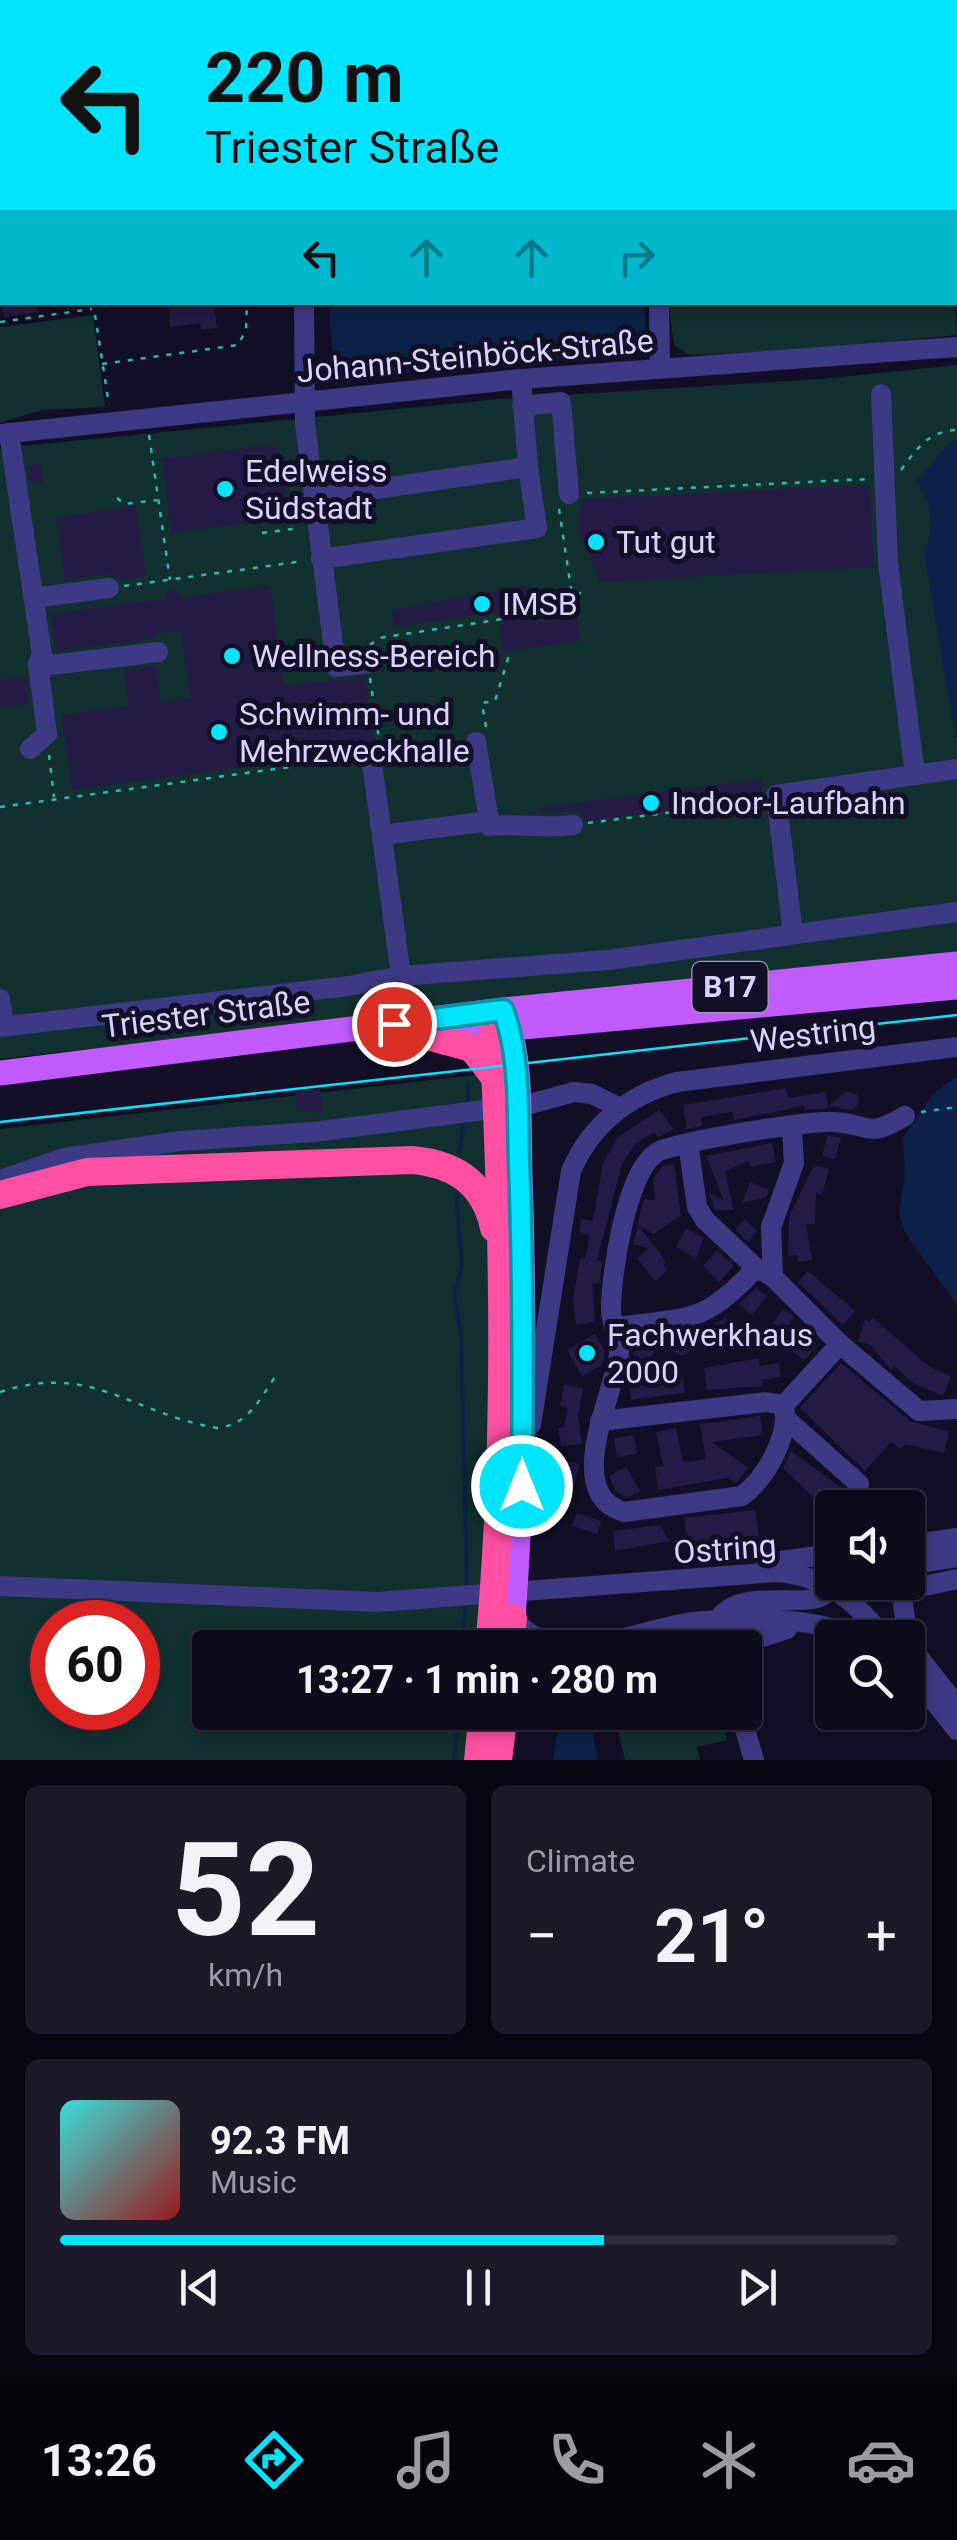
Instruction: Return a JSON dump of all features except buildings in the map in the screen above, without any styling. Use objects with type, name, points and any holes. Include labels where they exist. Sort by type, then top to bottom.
[{"type":"highway","points":[[427,1036],[503,1044],[507,1120],[490,1630]]},
{"type":"highway","points":[[0,1194],[87,1172],[435,1162],[474,1183],[489,1205],[501,1280]]},
{"type":"highway","points":[[512,1630],[513,1618]]},
{"type":"main road","name":"Triester Straße","points":[[0,1073],[503,1044],[957,964]]},
{"type":"main road","name":"Triester Straße","points":[[503,1044],[560,1026],[957,988]]},
{"type":"main road","name":"Triester Straße","points":[[0,1088],[427,1036]]},
{"type":"main road","points":[[507,1120],[524,1278],[522,1486],[513,1618]]},
{"type":"street","points":[[304,305],[303,401],[336,667],[368,664]]},
{"type":"street","points":[[659,305],[660,368]]},
{"type":"street","name":"Johann-Steinböck-Straße","points":[[4,433],[521,380],[957,347]]},
{"type":"street","points":[[321,559],[537,528],[521,380]]},
{"type":"street","points":[[881,394],[888,563],[916,775]]},
{"type":"street","points":[[522,406],[560,402],[569,494]]},
{"type":"street","points":[[4,433],[58,712]]},
{"type":"street","points":[[314,498],[528,467]]},
{"type":"street","points":[[34,598],[110,588]]},
{"type":"street","points":[[30,749],[47,734],[38,664],[47,660],[158,652]]},
{"type":"street","points":[[478,746],[489,826],[528,822],[539,829],[573,825]]},
{"type":"street","points":[[371,756],[401,976]]},
{"type":"street","points":[[793,934],[775,798],[957,769]]},
{"type":"street","points":[[382,835],[488,821]]},
{"type":"street","points":[[0,999],[2,1027],[349,986],[401,976],[608,960],[957,912]]},
{"type":"street","name":"Westring","points":[[620,1108],[677,1082],[957,1047]]},
{"type":"street","points":[[0,1165],[180,1141],[314,1132],[530,1104],[574,1092],[592,1094],[620,1108],[590,1137],[571,1172],[522,1486]]},
{"type":"street","points":[[840,1344],[785,1412],[757,1485],[742,1496],[624,1512],[610,1508],[601,1498],[595,1476],[600,1421],[618,1360],[616,1327],[610,1314],[620,1239],[640,1170],[666,1147],[833,1122],[875,1132],[913,1114]]},
{"type":"street","points":[[616,1327],[703,1315],[764,1273],[770,1227],[794,1162],[792,1128]]},
{"type":"street","points":[[688,1144],[697,1207],[704,1220],[919,1412],[957,1409]]},
{"type":"street","points":[[0,1180],[64,1158]]},
{"type":"street","points":[[600,1421],[766,1402],[785,1412],[860,1484]]},
{"type":"street","points":[[925,1543],[957,1538]]},
{"type":"street","points":[[733,1577],[752,1564],[815,1556]]},
{"type":"street","points":[[925,1562],[957,1557]]},
{"type":"street","name":"Ostring","points":[[0,1586],[232,1600],[430,1600],[776,1572],[815,1578]]},
{"type":"street","points":[[957,1579],[902,1591],[909,1645],[957,1706]]},
{"type":"street","points":[[717,1621],[724,1610],[738,1604],[815,1598]]},
{"type":"street","name":"Ostring","points":[[853,1600],[869,1620]]},
{"type":"street","points":[[513,1618],[536,1639],[570,1645],[717,1621],[815,1627]]},
{"type":"street","points":[[717,1621],[720,1630]]},
{"type":"street","points":[[762,1637],[804,1624]]},
{"type":"street","points":[[925,1691],[957,1730]]},
{"type":"street","points":[[745,1730],[754,1760]]},
{"type":"path","points":[[85,0],[92,0]]},
{"type":"path","points":[[43,305],[45,316]]},
{"type":"path","points":[[93,305],[111,423]]},
{"type":"path","points":[[102,364],[238,345],[246,330],[247,305]]},
{"type":"path","points":[[0,321],[94,309]]},
{"type":"path","points":[[147,419],[170,580]]},
{"type":"path","points":[[572,594],[557,495],[885,485],[919,444],[940,430],[957,430]]},
{"type":"path","points":[[118,498],[124,504],[158,500]]},
{"type":"path","points":[[262,533],[317,526]]},
{"type":"path","points":[[110,588],[321,559]]},
{"type":"path","points":[[510,652],[495,702],[482,703],[488,749],[478,746],[381,754],[368,664],[368,650],[379,638],[548,612],[562,596],[581,593]]},
{"type":"path","points":[[47,734],[54,798]]},
{"type":"path","points":[[0,807],[371,756]]},
{"type":"path","points":[[573,825],[775,798]]},
{"type":"path","points":[[913,1114],[957,1107]]},
{"type":"path","points":[[0,1392],[48,1379],[73,1381],[217,1428],[229,1427],[250,1414],[275,1377]]},
{"type":"green space","points":[[955,305],[957,335],[813,350],[689,355],[674,345],[669,306]]},
{"type":"green space","points":[[93,315],[105,407],[42,410],[0,423],[0,327]]},
{"type":"green space","points":[[957,365],[957,952],[0,1059],[0,448],[500,399],[822,379]]},
{"type":"green space","points":[[484,1074],[491,1217],[491,1361],[479,1630],[192,1630],[192,1730],[470,1730],[466,1760],[0,1760],[0,1129]]},
{"type":"green space","points":[[618,1730],[725,1730],[727,1740],[697,1747],[700,1760],[625,1760]]},
{"type":"water","points":[[328,305],[645,305],[646,342],[627,355],[354,378],[334,365]]},
{"type":"water","points":[[957,440],[955,737],[924,553],[930,516],[916,481],[950,442]]},
{"type":"water","points":[[957,1076],[957,1305],[905,1233],[899,1213],[905,1174],[903,1137],[934,1093]]},
{"type":"water","points":[[557,1730],[592,1730],[598,1760],[553,1760]]},
{"type":"waterway","points":[[468,1084],[468,1100]]},
{"type":"waterway","points":[[459,1153],[464,1121]]},
{"type":"waterway","points":[[456,1194],[462,1266],[454,1295],[461,1334],[467,1587]]},
{"type":"waterway","points":[[463,1630],[466,1602]]},
{"type":"waterway","points":[[454,1760],[457,1730]]},
{"type":"tram line","points":[[0,1122],[957,1015]]},
{"type":"place","name":"Edelweiss Südstadt","points":[[225,489]]},
{"type":"place","name":"Tut gut","points":[[596,542]]},
{"type":"place","name":"IMSB","points":[[482,604]]},
{"type":"place","name":"Wellness-Bereich","points":[[232,656]]},
{"type":"place","name":"Schwimm- und Mehrzweckhalle","points":[[219,732]]},
{"type":"place","name":"Indoor-Laufbahn","points":[[651,803]]},
{"type":"place","name":"Fachwerkhaus 2000","points":[[587,1353]]},
{"type":"route","points":[[394,1024],[503,1010],[510,1030],[516,1066],[524,1278],[522,1486]]}]
